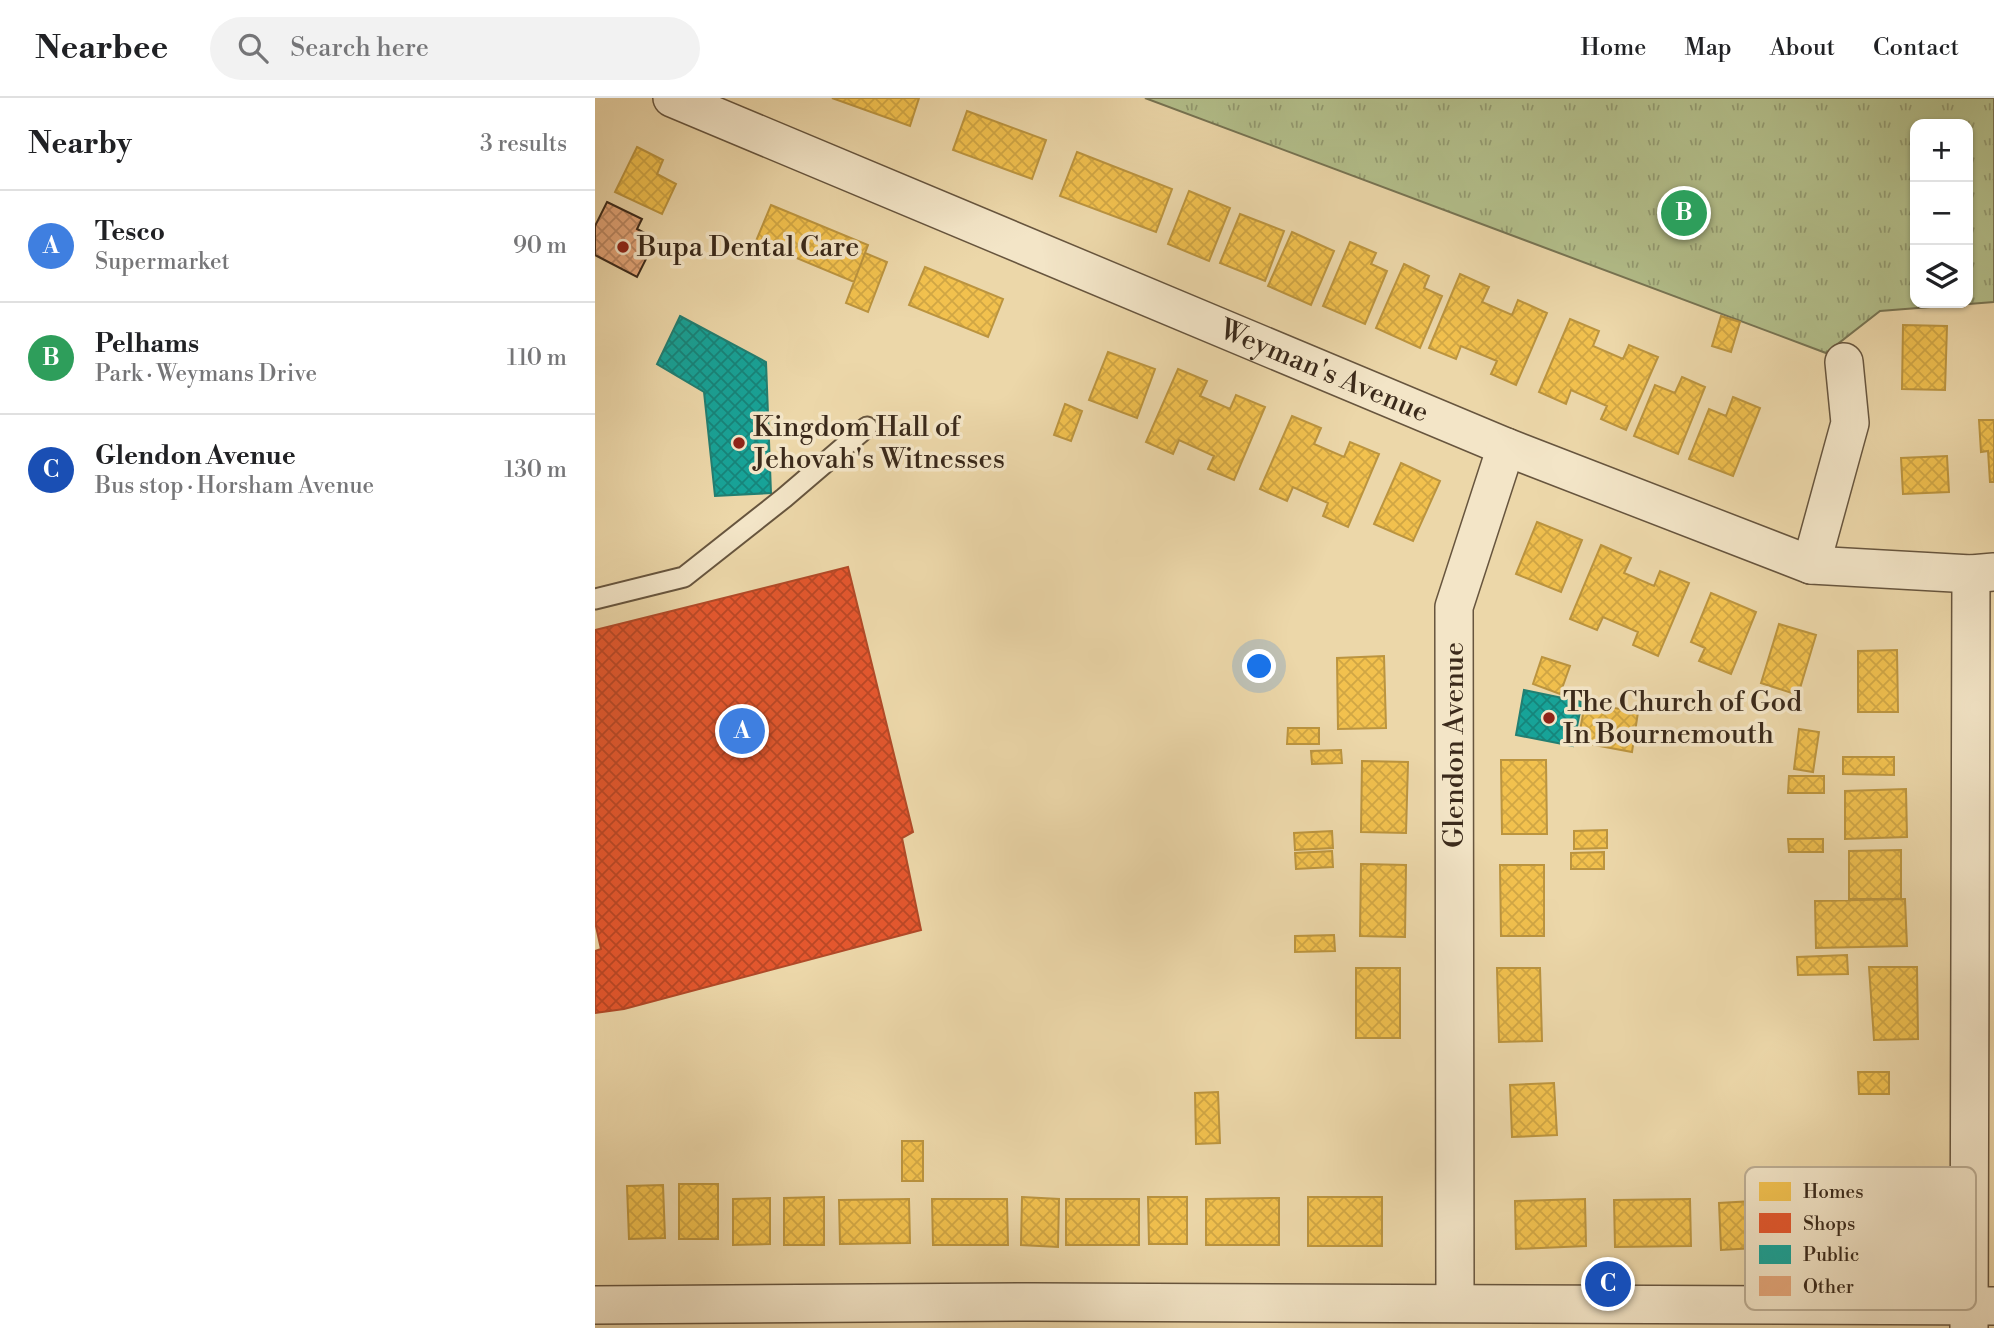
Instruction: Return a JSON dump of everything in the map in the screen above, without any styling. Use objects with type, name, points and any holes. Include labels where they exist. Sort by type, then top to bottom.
[{"type":"street","name":"Weyman's Avenue","points":[[672,98],[1506,447],[1811,565],[1982,573]]},
{"type":"street","points":[[1811,565],[1850,422],[1845,362]]},
{"type":"street","name":"Glendon Avenue","points":[[1455,1303],[1454,607],[1506,447]]},
{"type":"street","points":[[1820,1310],[1977,1313],[1982,573]]},
{"type":"street","points":[[595,1305],[1033,1315],[1455,1303],[1745,1309]]},
{"type":"lane","points":[[595,599],[684,577],[784,498],[867,427]]},
{"type":"green space","points":[[1145,98],[1994,98],[1994,302],[1973,304],[1973,119],[1910,119],[1910,308],[1918,308],[1880,311],[1826,353]]},
{"type":"building: Homes","points":[[832,98],[919,98],[910,126]]},
{"type":"building: Homes","points":[[967,111],[1046,140],[1032,179],[953,150]]},
{"type":"building: Homes","points":[[637,147],[663,160],[657,174],[676,184],[662,214],[615,192]]},
{"type":"building: Homes","points":[[1077,152],[1172,189],[1156,232],[1060,196]]},
{"type":"building: Homes","points":[[1189,191],[1230,208],[1209,261],[1168,244]]},
{"type":"building: Homes","points":[[771,205],[868,245],[854,282],[756,241]]},
{"type":"building: Homes","points":[[1240,214],[1284,231],[1265,281],[1220,263]]},
{"type":"building: Homes","points":[[1292,232],[1334,251],[1311,305],[1268,286]]},
{"type":"building: Homes","points":[[1350,242],[1376,253],[1371,264],[1387,271],[1365,324],[1323,306]]},
{"type":"building: Homes","points":[[865,253],[887,262],[868,312],[846,303]]},
{"type":"building: Homes","points":[[1404,264],[1429,276],[1424,288],[1442,296],[1420,348],[1376,328]]},
{"type":"building: Homes","points":[[925,267],[1003,299],[988,337],[909,305]]},
{"type":"building: Homes","points":[[1460,274],[1489,287],[1482,302],[1512,315],[1518,300],[1547,313],[1516,385],[1491,374],[1497,361],[1461,346],[1456,359],[1429,348]]},
{"type":"building: Homes","points":[[1721,316],[1740,322],[1731,352],[1712,346]]},
{"type":"building: Homes","points":[[1570,319],[1599,331],[1593,346],[1623,359],[1629,345],[1658,357],[1626,430],[1601,419],[1607,406],[1571,390],[1566,404],[1539,392]]},
{"type":"building: Homes","points":[[1903,325],[1947,326],[1945,390],[1902,389]]},
{"type":"building: Homes","points":[[1108,352],[1155,369],[1137,418],[1089,400]]},
{"type":"building: Homes","points":[[1178,369],[1207,381],[1200,396],[1230,409],[1236,395],[1265,407],[1234,480],[1208,469],[1214,456],[1179,440],[1173,454],[1146,442]]},
{"type":"building: Homes","points":[[1682,377],[1705,387],[1678,454],[1634,436],[1655,385],[1675,393]]},
{"type":"building: Homes","points":[[1733,397],[1760,408],[1733,476],[1689,459],[1709,409],[1726,416]]},
{"type":"building: Homes","points":[[1065,404],[1082,411],[1071,441],[1054,435]]},
{"type":"building: Homes","points":[[1292,416],[1321,428],[1314,444],[1344,457],[1350,442],[1379,454],[1348,527],[1323,516],[1328,503],[1293,487],[1287,501],[1260,489]]},
{"type":"building: Homes","points":[[1979,420],[1994,420],[1994,482],[1990,482],[1988,451],[1981,452]]},
{"type":"building: Homes","points":[[1947,456],[1949,492],[1903,494],[1901,458]]},
{"type":"building: Homes","points":[[1401,463],[1440,481],[1413,541],[1374,524]]},
{"type":"building: Homes","points":[[1537,522],[1582,540],[1561,592],[1516,574]]},
{"type":"building: Homes","points":[[1601,545],[1631,558],[1624,573],[1654,586],[1660,571],[1689,583],[1658,656],[1633,645],[1638,632],[1603,617],[1597,630],[1570,619]]},
{"type":"building: Homes","points":[[1711,593],[1756,612],[1731,674],[1699,661],[1705,648],[1691,642]]},
{"type":"building: Homes","points":[[1779,624],[1816,635],[1798,695],[1761,683]]},
{"type":"building: Homes","points":[[1897,650],[1898,712],[1858,712],[1858,651]]},
{"type":"building: Homes","points":[[1384,656],[1386,728],[1338,729],[1337,658]]},
{"type":"building: Homes","points":[[1542,657],[1570,666],[1560,694],[1533,684]]},
{"type":"building: Homes","points":[[1585,703],[1638,712],[1632,752],[1578,742]]},
{"type":"building: Homes","points":[[1288,728],[1319,728],[1319,744],[1287,744]]},
{"type":"building: Homes","points":[[1799,729],[1819,732],[1813,772],[1794,769]]},
{"type":"building: Homes","points":[[1341,750],[1342,763],[1312,764],[1311,751]]},
{"type":"building: Homes","points":[[1843,757],[1894,757],[1894,775],[1843,774]]},
{"type":"building: Homes","points":[[1501,760],[1546,760],[1547,834],[1502,834]]},
{"type":"building: Homes","points":[[1362,761],[1408,762],[1406,833],[1361,832]]},
{"type":"building: Homes","points":[[1789,776],[1824,776],[1824,793],[1788,793]]},
{"type":"building: Homes","points":[[1906,789],[1907,837],[1845,839],[1845,791]]},
{"type":"building: Homes","points":[[1607,830],[1607,848],[1574,849],[1574,831]]},
{"type":"building: Homes","points":[[1332,831],[1333,848],[1295,850],[1294,833]]},
{"type":"building: Homes","points":[[1788,839],[1823,839],[1823,852],[1789,852]]},
{"type":"building: Homes","points":[[1901,850],[1901,899],[1849,899],[1849,851]]},
{"type":"building: Homes","points":[[1332,851],[1333,867],[1296,869],[1295,853]]},
{"type":"building: Homes","points":[[1604,852],[1604,869],[1571,869],[1571,853]]},
{"type":"building: Homes","points":[[1361,864],[1406,865],[1405,937],[1360,936]]},
{"type":"building: Homes","points":[[1500,865],[1544,865],[1544,936],[1501,936]]},
{"type":"building: Homes","points":[[1905,899],[1907,946],[1816,948],[1815,901]]},
{"type":"building: Homes","points":[[1334,935],[1335,951],[1295,952],[1295,936]]},
{"type":"building: Homes","points":[[1847,955],[1848,974],[1798,975],[1797,957]]},
{"type":"building: Homes","points":[[1869,967],[1917,967],[1918,1039],[1874,1040]]},
{"type":"building: Homes","points":[[1356,968],[1400,968],[1400,1038],[1356,1038]]},
{"type":"building: Homes","points":[[1497,968],[1540,968],[1542,1041],[1499,1042]]},
{"type":"building: Homes","points":[[1858,1072],[1889,1072],[1889,1094],[1859,1094]]},
{"type":"building: Homes","points":[[1554,1083],[1557,1135],[1512,1137],[1510,1085]]},
{"type":"building: Homes","points":[[1218,1092],[1220,1143],[1196,1144],[1195,1093]]},
{"type":"building: Homes","points":[[902,1141],[923,1141],[923,1181],[902,1181]]},
{"type":"building: Homes","points":[[679,1184],[718,1184],[718,1239],[679,1239]]},
{"type":"building: Homes","points":[[663,1185],[665,1238],[629,1239],[627,1186]]},
{"type":"building: Homes","points":[[824,1197],[824,1245],[784,1245],[784,1198]]},
{"type":"building: Homes","points":[[1022,1197],[1059,1199],[1058,1247],[1021,1245]]},
{"type":"building: Homes","points":[[1148,1197],[1187,1197],[1187,1244],[1149,1244]]},
{"type":"building: Homes","points":[[1308,1197],[1382,1197],[1382,1246],[1308,1246]]},
{"type":"building: Homes","points":[[770,1198],[770,1244],[733,1245],[733,1199]]},
{"type":"building: Homes","points":[[1279,1198],[1279,1245],[1206,1245],[1206,1199]]},
{"type":"building: Homes","points":[[909,1199],[910,1243],[840,1244],[839,1200]]},
{"type":"building: Homes","points":[[932,1199],[1007,1199],[1008,1245],[933,1245]]},
{"type":"building: Homes","points":[[1066,1199],[1139,1199],[1139,1245],[1066,1245]]},
{"type":"building: Homes","points":[[1585,1199],[1586,1246],[1516,1249],[1515,1201]]},
{"type":"building: Homes","points":[[1690,1199],[1691,1246],[1615,1247],[1614,1200]]},
{"type":"building: Homes","points":[[1745,1202],[1745,1249],[1721,1250],[1719,1203]]},
{"type":"building: Shops","points":[[848,567],[913,832],[902,838],[921,930],[624,1009],[595,1013],[595,951],[601,949],[595,922],[595,630]]},
{"type":"building: Public","name":"Kingdom Hall of Jehovah's Witnesses","points":[[680,316],[766,362],[771,493],[715,496],[704,392],[657,364]]},
{"type":"building: Public","name":"The Church of God In Bournemouth","points":[[1524,690],[1582,702],[1573,746],[1516,735]]},
{"type":"building: Other","name":"Bupa Dental Care","points":[[607,202],[642,219],[637,229],[656,239],[637,277],[595,255],[595,226]]},
{"type":"place","name":"Pelhams","points":[[1684,213]]},
{"type":"place","name":"Bupa Dental Care","points":[[623,247]]},
{"type":"place","name":"Kingdom Hall of Jehovah's Witnesses","points":[[739,443]]},
{"type":"place","name":"The Church of God In Bournemouth","points":[[1549,718]]},
{"type":"place","name":"Tesco","points":[[742,731]]},
{"type":"place","name":"Glendon Avenue","points":[[1608,1284]]}]
